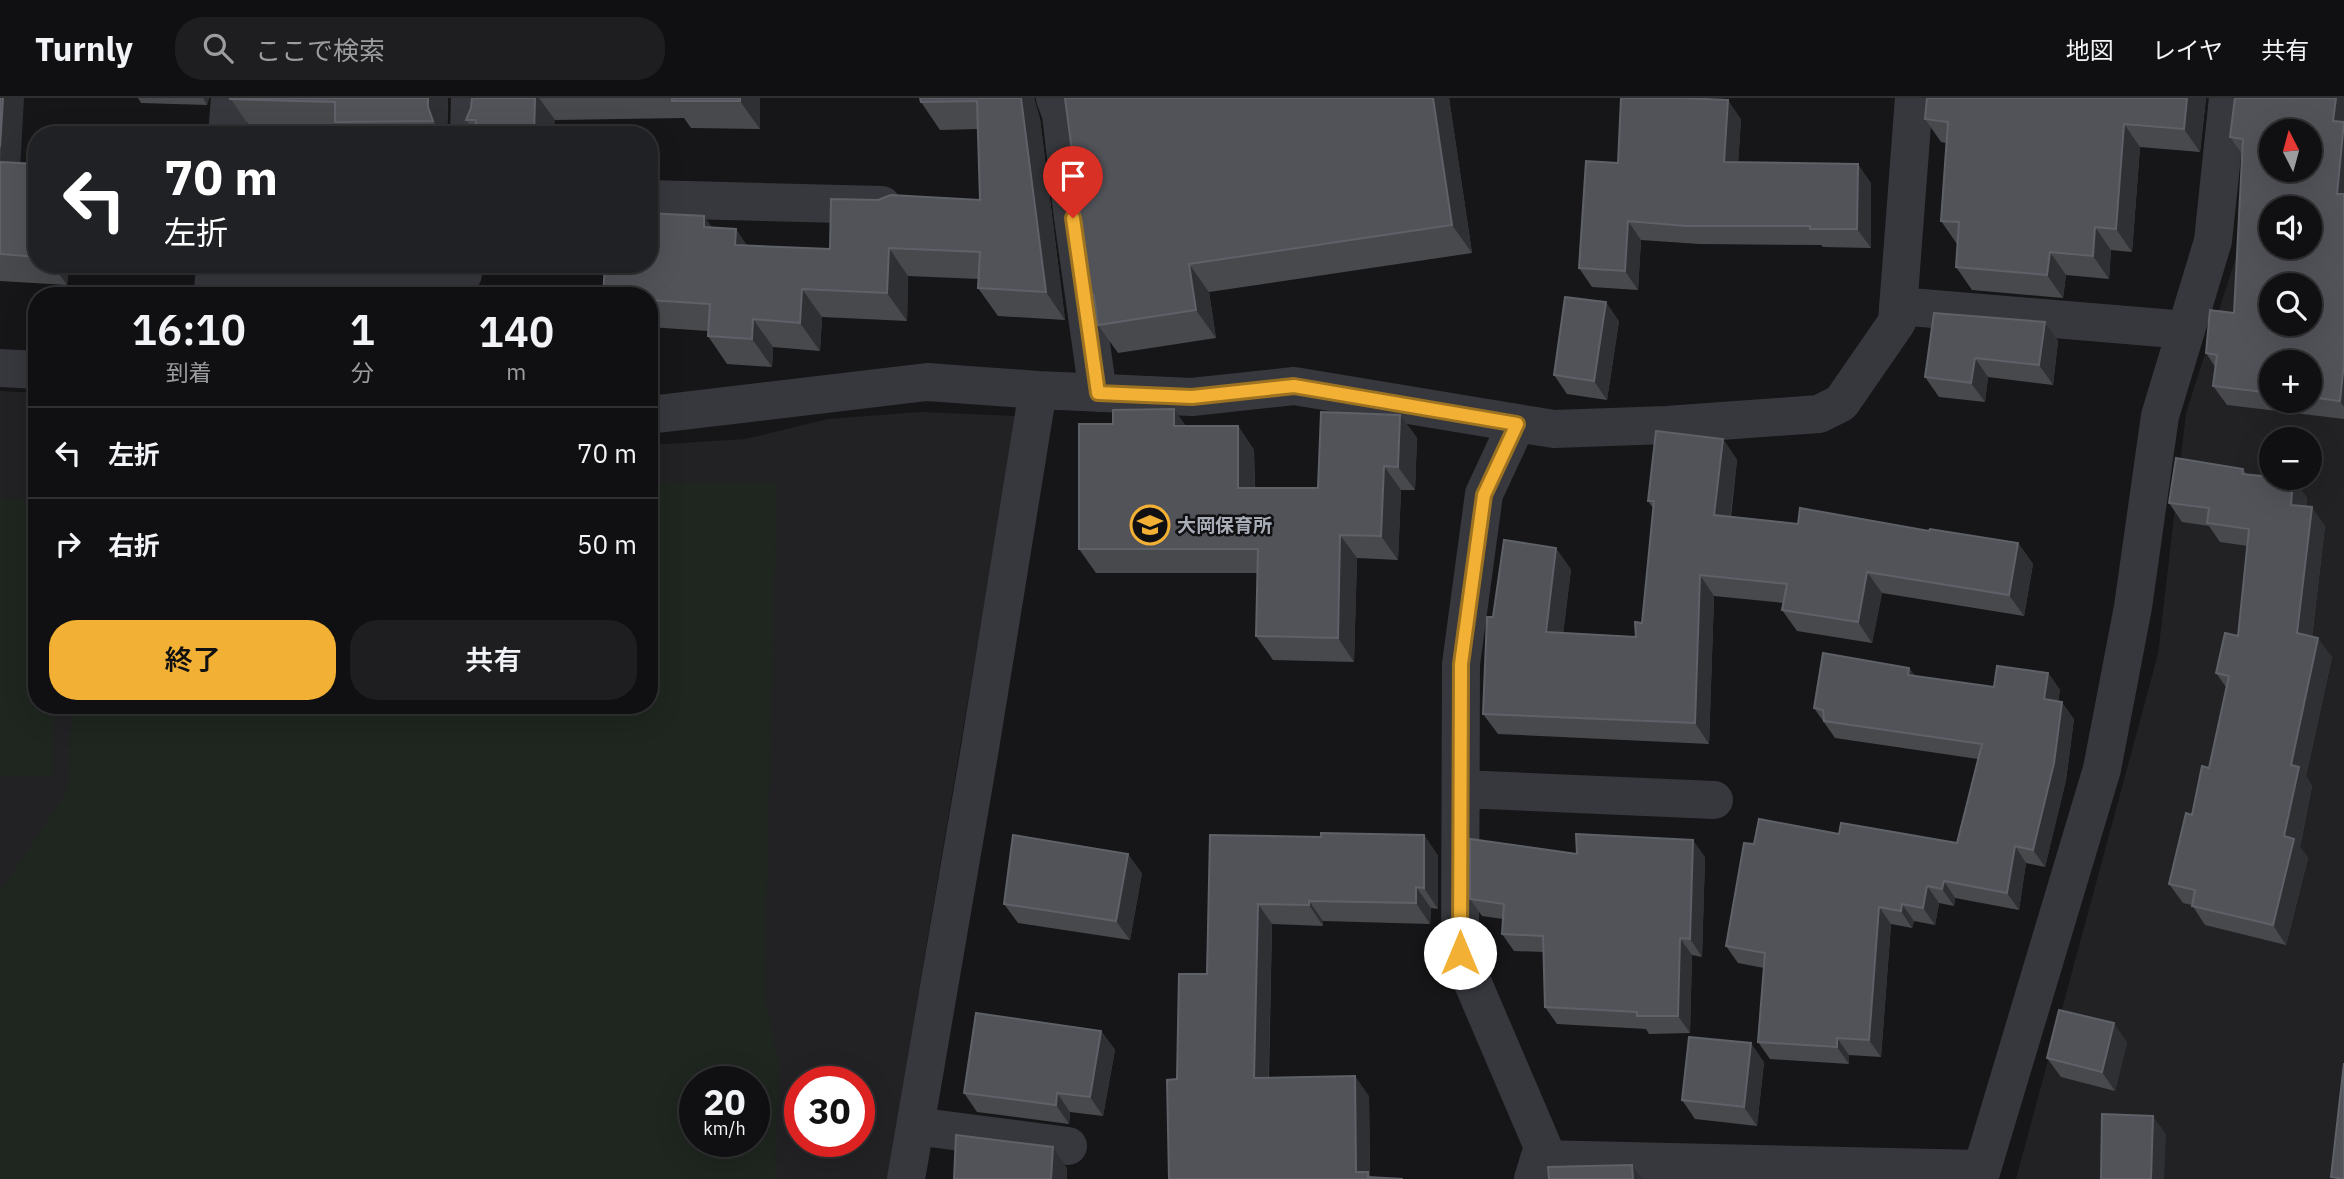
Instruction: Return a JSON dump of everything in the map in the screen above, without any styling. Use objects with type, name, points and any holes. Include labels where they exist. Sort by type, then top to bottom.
[{"type":"street","points":[[227,126],[230,98]]},
{"type":"street","points":[[469,126],[470,98]]},
{"type":"street","points":[[1055,98],[1061,114],[1098,393]]},
{"type":"street","points":[[658,414],[927,382],[1192,397],[1294,386],[1517,424],[1567,429],[1819,414],[1841,402],[1897,322],[1914,98]]},
{"type":"street","points":[[1517,424],[1484,495],[1461,664],[1460,953],[1542,1147],[1536,1169],[1980,1174],[2102,769],[2133,607],[2160,415],[2213,242],[2228,98]]},
{"type":"street","points":[[658,199],[898,206]]},
{"type":"street","points":[[214,277],[463,273]]},
{"type":"street","points":[[1898,306],[2186,330]]},
{"type":"street","points":[[0,368],[28,370]]},
{"type":"street","points":[[906,1179],[1038,390]]},
{"type":"street","points":[[1461,789],[1714,800]]},
{"type":"street","points":[[915,1126],[1068,1146]]},
{"type":"shaded area","points":[[2255,98],[2344,98],[2344,1179],[2016,1179],[2158,654],[2186,413],[2237,254]]},
{"type":"shaded area","points":[[0,391],[28,393],[28,714],[658,714],[658,444],[745,439],[828,419],[920,412],[1016,416],[887,1179],[0,1179]]},
{"type":"shaded area","points":[[658,483],[777,483],[764,994],[779,1064],[775,1179],[0,1179],[0,892],[68,790],[72,714],[658,714]]},
{"type":"shaded area","points":[[0,500],[28,500],[28,714],[55,714],[52,777],[0,775]]},
{"type":"building","points":[[0,98],[3,98],[0,147]]},
{"type":"building","points":[[230,98],[428,98],[433,121],[335,122],[335,102]]},
{"type":"building","points":[[472,98],[535,98],[534,126],[476,126],[476,120],[466,120]]},
{"type":"building","points":[[672,98],[740,98],[740,101],[672,101]]},
{"type":"building","points":[[920,98],[1021,98],[1046,292],[978,288],[980,252],[889,248],[887,293],[802,289],[800,323],[753,319],[752,339],[708,336],[710,304],[658,301],[658,287],[604,287],[604,273],[658,273],[658,213],[704,216],[704,227],[736,229],[735,245],[830,249],[831,199],[878,200],[891,195],[980,200],[977,101],[921,102]]},
{"type":"building","points":[[1065,98],[1433,98],[1452,225],[1189,264],[1196,310],[1098,325],[1094,295],[1091,295]]},
{"type":"building","points":[[1621,98],[1728,100],[1724,162],[1858,164],[1857,229],[1810,229],[1810,226],[1686,226],[1628,221],[1625,271],[1579,268],[1586,161],[1618,163]]},
{"type":"building","points":[[1927,98],[2187,98],[2184,129],[2124,124],[2116,229],[2095,227],[2093,256],[2050,252],[2047,275],[1956,267],[1959,222],[1941,221],[1948,122],[1925,119]]},
{"type":"building","points":[[2235,98],[2336,98],[2333,121],[2344,122],[2337,194],[2344,194],[2344,363],[2340,401],[2322,399],[2322,350],[2259,350],[2259,391],[2213,386],[2217,355],[2206,353],[2210,310],[2234,313],[2243,139],[2230,137]]},
{"type":"building","points":[[0,162],[28,164],[28,256],[0,254]]},
{"type":"building","points":[[1565,297],[1606,302],[1594,381],[1554,375]]},
{"type":"building","points":[[1934,313],[2045,322],[2039,365],[1975,358],[1971,383],[1925,377]]},
{"type":"building","points":[[1174,409],[1174,426],[1238,426],[1238,488],[1318,488],[1321,412],[1400,415],[1398,467],[1384,466],[1381,536],[1340,535],[1338,638],[1256,636],[1258,549],[1079,549],[1079,424],[1113,424],[1113,410]]},
{"type":"building","points":[[1656,431],[1723,439],[1714,515],[1798,524],[1800,508],[1929,531],[1930,529],[2018,543],[2009,595],[1867,572],[1858,622],[1782,610],[1787,584],[1700,575],[1695,723],[1483,714],[1487,617],[1493,617],[1504,540],[1556,548],[1546,632],[1636,637],[1635,622],[1642,623],[1654,501],[1648,501]]},
{"type":"building","points":[[2176,458],[2243,469],[2242,474],[2259,476],[2259,490],[2292,490],[2291,505],[2312,507],[2297,633],[2318,638],[2291,765],[2299,767],[2284,836],[2294,839],[2273,925],[2192,906],[2195,890],[2169,884],[2186,813],[2192,815],[2202,766],[2209,768],[2229,676],[2216,673],[2225,633],[2238,636],[2249,529],[2207,523],[2209,508],[2169,503]]},
{"type":"building","points":[[1823,653],[1909,668],[1908,675],[1994,687],[1997,666],[2048,673],[2044,699],[2062,702],[2054,763],[2033,850],[2015,846],[2007,893],[1944,881],[1942,889],[1927,886],[1923,908],[1902,904],[1901,911],[1879,907],[1869,1040],[1837,1038],[1837,1047],[1758,1042],[1765,953],[1726,946],[1744,843],[1754,844],[1759,819],[1839,834],[1841,823],[1957,843],[1982,744],[1824,721],[1823,710],[1814,708]]},
{"type":"building","points":[[1321,833],[1424,835],[1424,888],[1416,887],[1416,903],[1309,901],[1309,905],[1258,904],[1254,1078],[1355,1076],[1356,1172],[1368,1172],[1368,1177],[1403,1179],[1169,1179],[1167,1080],[1177,1079],[1179,974],[1207,974],[1210,835],[1321,837]]},
{"type":"building","points":[[1576,834],[1693,840],[1690,939],[1680,938],[1678,1016],[1637,1016],[1637,1012],[1545,1007],[1543,936],[1502,934],[1504,904],[1470,899],[1470,839],[1577,854]]},
{"type":"building","points":[[1013,835],[1128,854],[1116,921],[1004,904]]},
{"type":"building","points":[[2059,1010],[2114,1023],[2102,1072],[2047,1058]]},
{"type":"building","points":[[976,1013],[1101,1031],[1090,1097],[1057,1093],[1056,1105],[964,1093]]},
{"type":"building","points":[[1689,1037],[1751,1043],[1744,1107],[1682,1100]]},
{"type":"building","points":[[2344,1063],[2344,1179],[2331,1177]]},
{"type":"building","points":[[2102,1114],[2153,1116],[2151,1179],[2101,1179]]},
{"type":"building","points":[[956,1135],[1053,1147],[1051,1179],[954,1179]]},
{"type":"building","points":[[1632,1165],[1633,1179],[1549,1179],[1548,1167]]},
{"type":"place","name":"大岡保育所","points":[[1150,525]]},
{"type":"route","points":[[1073,218],[1098,393],[1192,397],[1294,386],[1517,424],[1484,495],[1461,664],[1460,953]]}]
